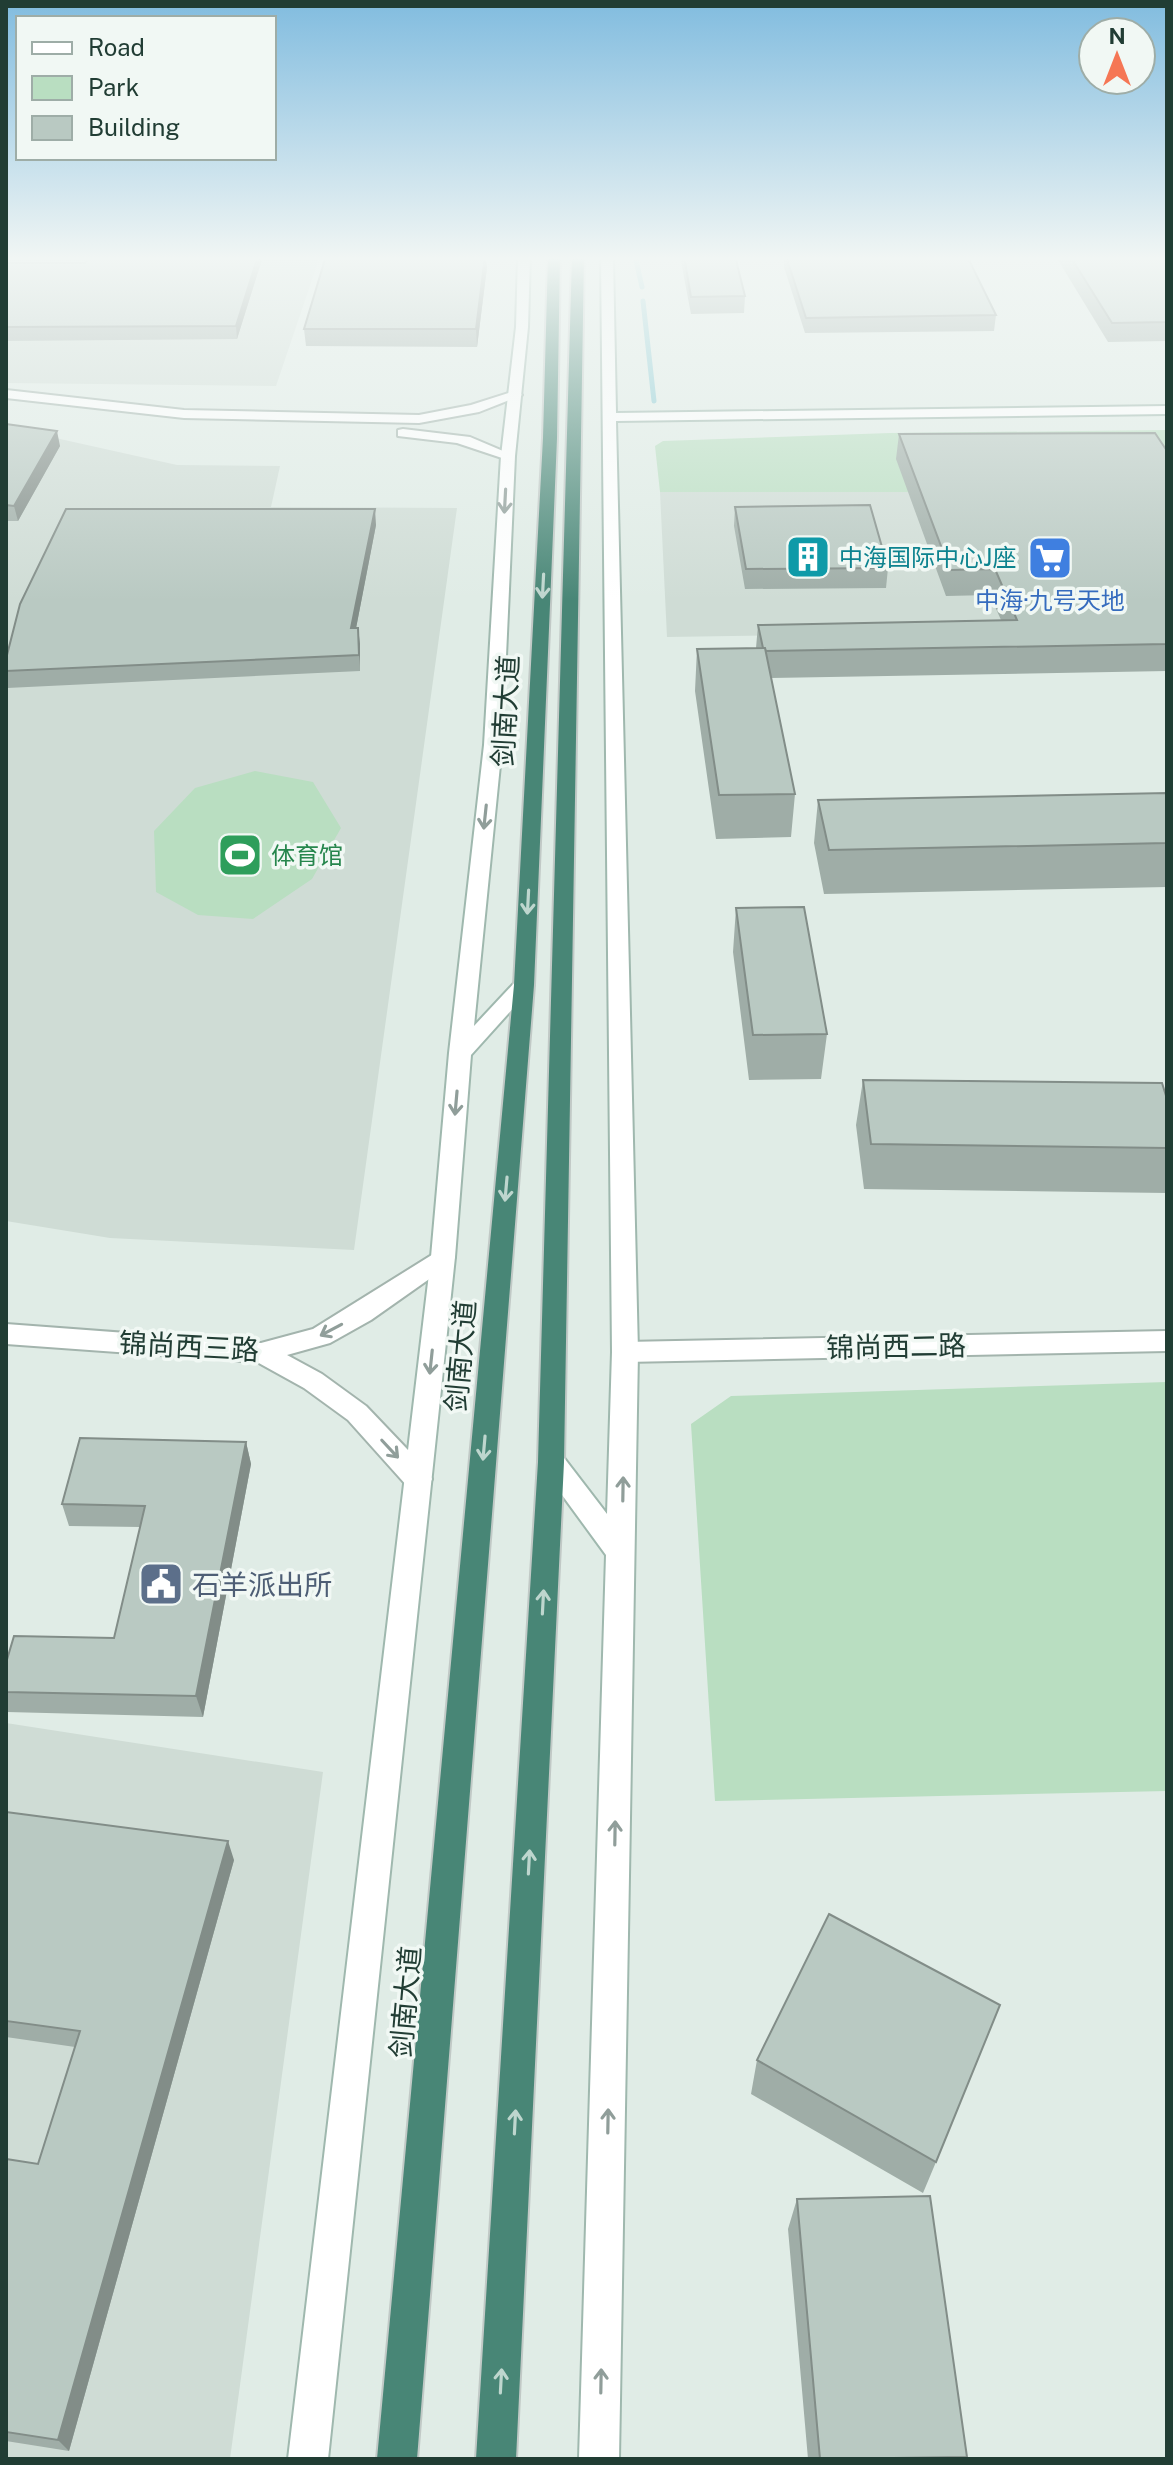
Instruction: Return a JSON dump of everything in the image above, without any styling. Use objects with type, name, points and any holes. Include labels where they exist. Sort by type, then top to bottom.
[{"type":"highway","name":"剑南大道","points":[[397,2459],[524,985],[537,371]]},
{"type":"highway","points":[[496,2459],[551,1462],[587,371]]},
{"type":"main road","points":[[308,2459],[443,1257],[460,1053],[493,745],[508,456],[515,395],[522,371]]},
{"type":"main road","points":[[599,2459],[625,1352],[611,424],[603,371]]},
{"type":"main road","points":[[6,394],[184,414],[390,419],[456,414],[515,395]]},
{"type":"main road","points":[[611,424],[1167,410]]},
{"type":"main road","points":[[611,424],[1167,424]]},
{"type":"main road","points":[[153,426],[206,430]]},
{"type":"main road","points":[[375,433],[441,434],[479,442],[508,456]]},
{"type":"main road","points":[[460,1053],[524,985]]},
{"type":"main road","name":"锦尚西三路","points":[[6,1334],[261,1353],[321,1336],[362,1313],[443,1257]]},
{"type":"main road","name":"锦尚西二路","points":[[625,1352],[1167,1341]]},
{"type":"main road","points":[[261,1353],[313,1381],[357,1413],[418,1479]]},
{"type":"main road","points":[[551,1462],[622,1554]]},
{"type":"shaded area","points":[[6,371],[281,371],[276,386],[6,383]]},
{"type":"shaded area","points":[[6,427],[177,465],[280,466],[271,507],[457,508],[354,1250],[110,1238],[6,1221]]},
{"type":"shaded area","points":[[660,492],[1167,492],[1167,629],[667,637]]},
{"type":"shaded area","points":[[6,1723],[323,1772],[230,2459],[6,2459]]},
{"type":"green space","points":[[1167,430],[1167,492],[660,492],[655,446],[663,441],[890,433]]},
{"type":"green space","name":"体育馆","points":[[255,771],[313,782],[341,828],[312,879],[253,919],[198,915],[156,892],[154,831],[195,788]]},
{"type":"green space","points":[[1167,1382],[1167,1791],[715,1801],[691,1424],[731,1396]]},
{"type":"building","points":[[6,424],[57,431],[14,506],[6,505]]},
{"type":"building","points":[[1155,433],[1167,451],[1167,644],[766,651],[763,648],[758,625],[1017,620],[995,569],[950,570],[899,434]]},
{"type":"building","name":"中海国际中心J座","points":[[870,505],[888,568],[746,569],[735,507]]},
{"type":"building","points":[[66,509],[375,509],[351,628],[358,628],[359,655],[6,671],[6,659],[20,604]]},
{"type":"building","points":[[765,648],[795,794],[719,795],[697,649]]},
{"type":"building","points":[[1167,793],[1167,843],[829,850],[818,800]]},
{"type":"building","points":[[804,907],[827,1034],[753,1035],[736,908]]},
{"type":"building","points":[[863,1080],[1162,1083],[1167,1099],[1167,1148],[871,1144]]},
{"type":"building","points":[[80,1438],[246,1442],[196,1696],[6,1692],[6,1663],[14,1636],[114,1638],[145,1506],[62,1504]]},
{"type":"building","points":[[6,1812],[228,1841],[58,2440],[6,2432],[6,2159],[38,2164],[80,2031],[6,2021]]},
{"type":"building","points":[[829,1914],[1000,2005],[936,2162],[757,2060]]},
{"type":"building","points":[[930,2196],[967,2457],[820,2459],[797,2199]]},
{"type":"waterway","points":[[651,371],[654,401]]},
{"type":"place","name":"中海国际中心J座","points":[[808,557]]},
{"type":"place","name":"中海·九号天地","points":[[1050,558]]},
{"type":"place","name":"体育馆","points":[[240,855]]},
{"type":"place","name":"石羊派出所","points":[[161,1584]]}]
